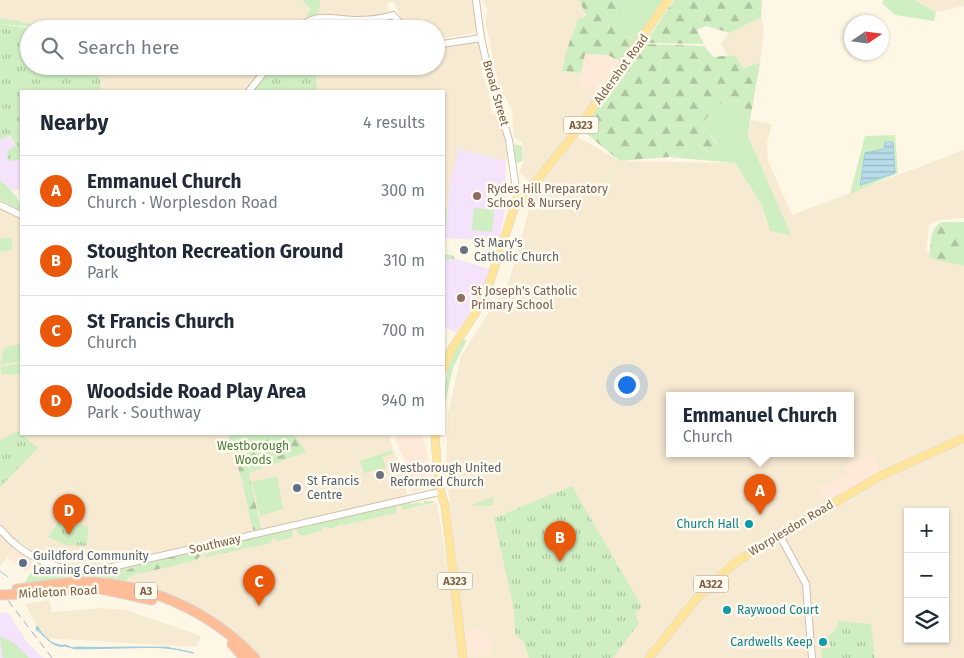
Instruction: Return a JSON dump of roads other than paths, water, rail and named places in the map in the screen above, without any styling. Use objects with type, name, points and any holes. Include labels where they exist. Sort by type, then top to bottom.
[{"type":"highway","name":"Midleton Road","points":[[0,596],[18,591],[83,582],[137,589],[169,599],[205,617],[233,637],[255,658]]},
{"type":"highway","name":"Midleton Road","points":[[0,590],[80,588],[128,593],[184,612],[208,626],[232,644],[246,658]]},
{"type":"main road","name":"Aldershot Road","points":[[445,365],[451,350],[486,294],[513,209],[521,194],[535,183],[576,132],[640,43],[668,0]]},
{"type":"main road","name":"A323","points":[[435,435],[439,492],[445,505],[464,658]]},
{"type":"main road","name":"Worplesdon Road","points":[[649,658],[717,578],[737,560],[878,478],[964,438]]},
{"type":"street","name":"Broad Street","points":[[476,0],[481,38],[489,74],[509,140],[521,194]]},
{"type":"street","points":[[310,20],[321,17],[356,20],[393,15],[397,20]]},
{"type":"street","points":[[445,44],[481,38]]},
{"type":"street","points":[[250,90],[262,75]]},
{"type":"street","points":[[0,205],[20,215]]},
{"type":"street","name":"Southway","points":[[0,529],[24,551],[46,563],[76,571],[102,571],[439,492]]},
{"type":"street","points":[[779,534],[806,584],[812,658]]},
{"type":"water","points":[[885,142],[893,142],[895,173],[860,185],[865,153],[884,149]]},
{"type":"water","points":[[37,626],[53,643],[72,648],[52,643],[36,630]]},
{"type":"water","points":[[79,647],[153,647],[76,649],[72,648]]},
{"type":"waterway","points":[[0,571],[8,577]]},
{"type":"railway","points":[[0,590],[52,658]]},
{"type":"place","name":"Rydes Hill Preparatory School & Nursery","points":[[477,196]]},
{"type":"place","name":"St Mary's Catholic Church","points":[[464,250]]},
{"type":"place","name":"St Joseph's Catholic Primary School","points":[[461,298]]},
{"type":"place","name":"Westborough United Reformed Church","points":[[380,475]]},
{"type":"place","name":"St Francis Centre","points":[[297,488]]},
{"type":"place","name":"Emmanuel Church","points":[[760,515]]},
{"type":"place","name":"Church Hall","points":[[749,524]]},
{"type":"place","name":"Woodside Road Play Area","points":[[69,535]]},
{"type":"place","name":"Stoughton Recreation Ground","points":[[560,562]]},
{"type":"place","name":"Guildford Community Learning Centre","points":[[23,563]]},
{"type":"place","name":"St Francis Church","points":[[259,606]]},
{"type":"place","name":"Raywood Court","points":[[727,610]]},
{"type":"place","name":"Cardwells Keep","points":[[823,642]]},
{"type":"park label","name":"Westborough Woods","points":[[253,453]]}]
